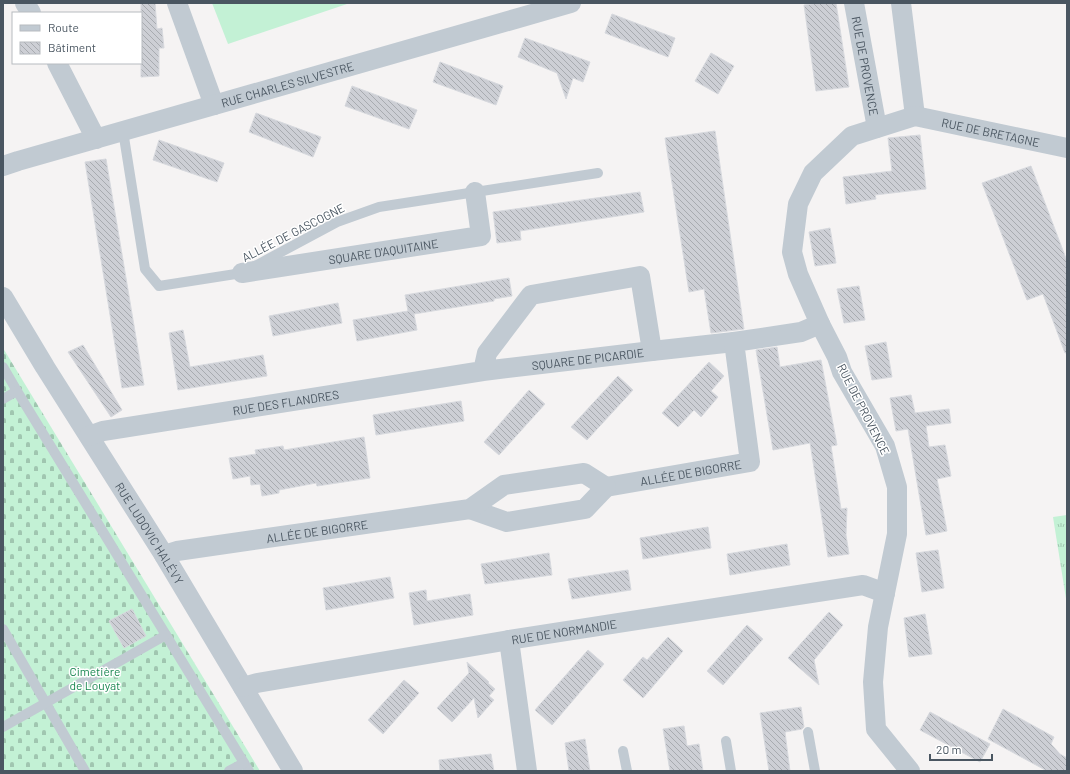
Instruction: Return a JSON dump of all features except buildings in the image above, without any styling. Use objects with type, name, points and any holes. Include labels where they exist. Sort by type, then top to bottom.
[{"type":"street","points":[[25,3],[30,12]]},
{"type":"street","points":[[177,3],[214,105]]},
{"type":"street","name":"RUE CHARLES SILVESTRE","points":[[3,166],[571,3]]},
{"type":"street","name":"RUE DE PROVENCE","points":[[854,3],[876,128]]},
{"type":"street","points":[[901,3],[915,116]]},
{"type":"street","points":[[58,64],[96,139]]},
{"type":"street","name":"RUE DE PROVENCE","points":[[910,771],[876,729],[873,682],[878,627],[897,534],[897,487],[885,446],[842,372],[837,356],[820,324],[798,274],[792,252],[798,204],[812,173],[852,136],[915,116]]},
{"type":"street","name":"RUE DE BRETAGNE","points":[[915,116],[1067,148]]},
{"type":"street","name":"SQUARE D'AQUITAINE","points":[[242,273],[481,236],[475,192]]},
{"type":"street","name":"SQUARE DE PICARDIE","points":[[640,276],[652,351],[483,371],[487,353],[531,295],[640,276]]},
{"type":"street","name":"RUE LUDOVIC HALÉVY","points":[[3,297],[45,367],[164,555],[293,771]]},
{"type":"street","points":[[652,351],[734,342],[800,332],[820,324]]},
{"type":"street","name":"ALLÉE DE BIGORRE","points":[[606,487],[750,462],[734,342]]},
{"type":"street","name":"RUE DES FLANDRES","points":[[89,436],[103,431],[483,371]]},
{"type":"street","points":[[584,473],[606,487],[585,509],[507,522],[470,509],[504,484],[584,473]]},
{"type":"street","name":"ALLÉE DE BIGORRE","points":[[164,555],[177,551],[470,509]]},
{"type":"street","name":"RUE DE NORMANDIE","points":[[243,687],[257,683],[509,640],[863,585],[885,594]]},
{"type":"street","points":[[509,640],[527,771]]},
{"type":"lane","name":"ALLÉE DE GASCOGNE","points":[[123,131],[145,269],[159,286],[242,273],[337,222],[379,207],[598,173]]},
{"type":"lane","points":[[3,367],[246,767],[229,771]]},
{"type":"lane","points":[[3,399],[17,391]]},
{"type":"lane","points":[[3,629],[85,771]]},
{"type":"lane","points":[[3,727],[166,635]]},
{"type":"lane","points":[[808,732],[814,771]]},
{"type":"lane","points":[[726,741],[731,771]]},
{"type":"lane","points":[[623,752],[627,771]]},
{"type":"green space","points":[[212,3],[350,3],[228,44]]},
{"type":"green space","name":"Cimetière de Louyat","points":[[3,348],[260,771],[3,771]]},
{"type":"green space","points":[[1067,515],[1067,605],[1053,517]]}]
